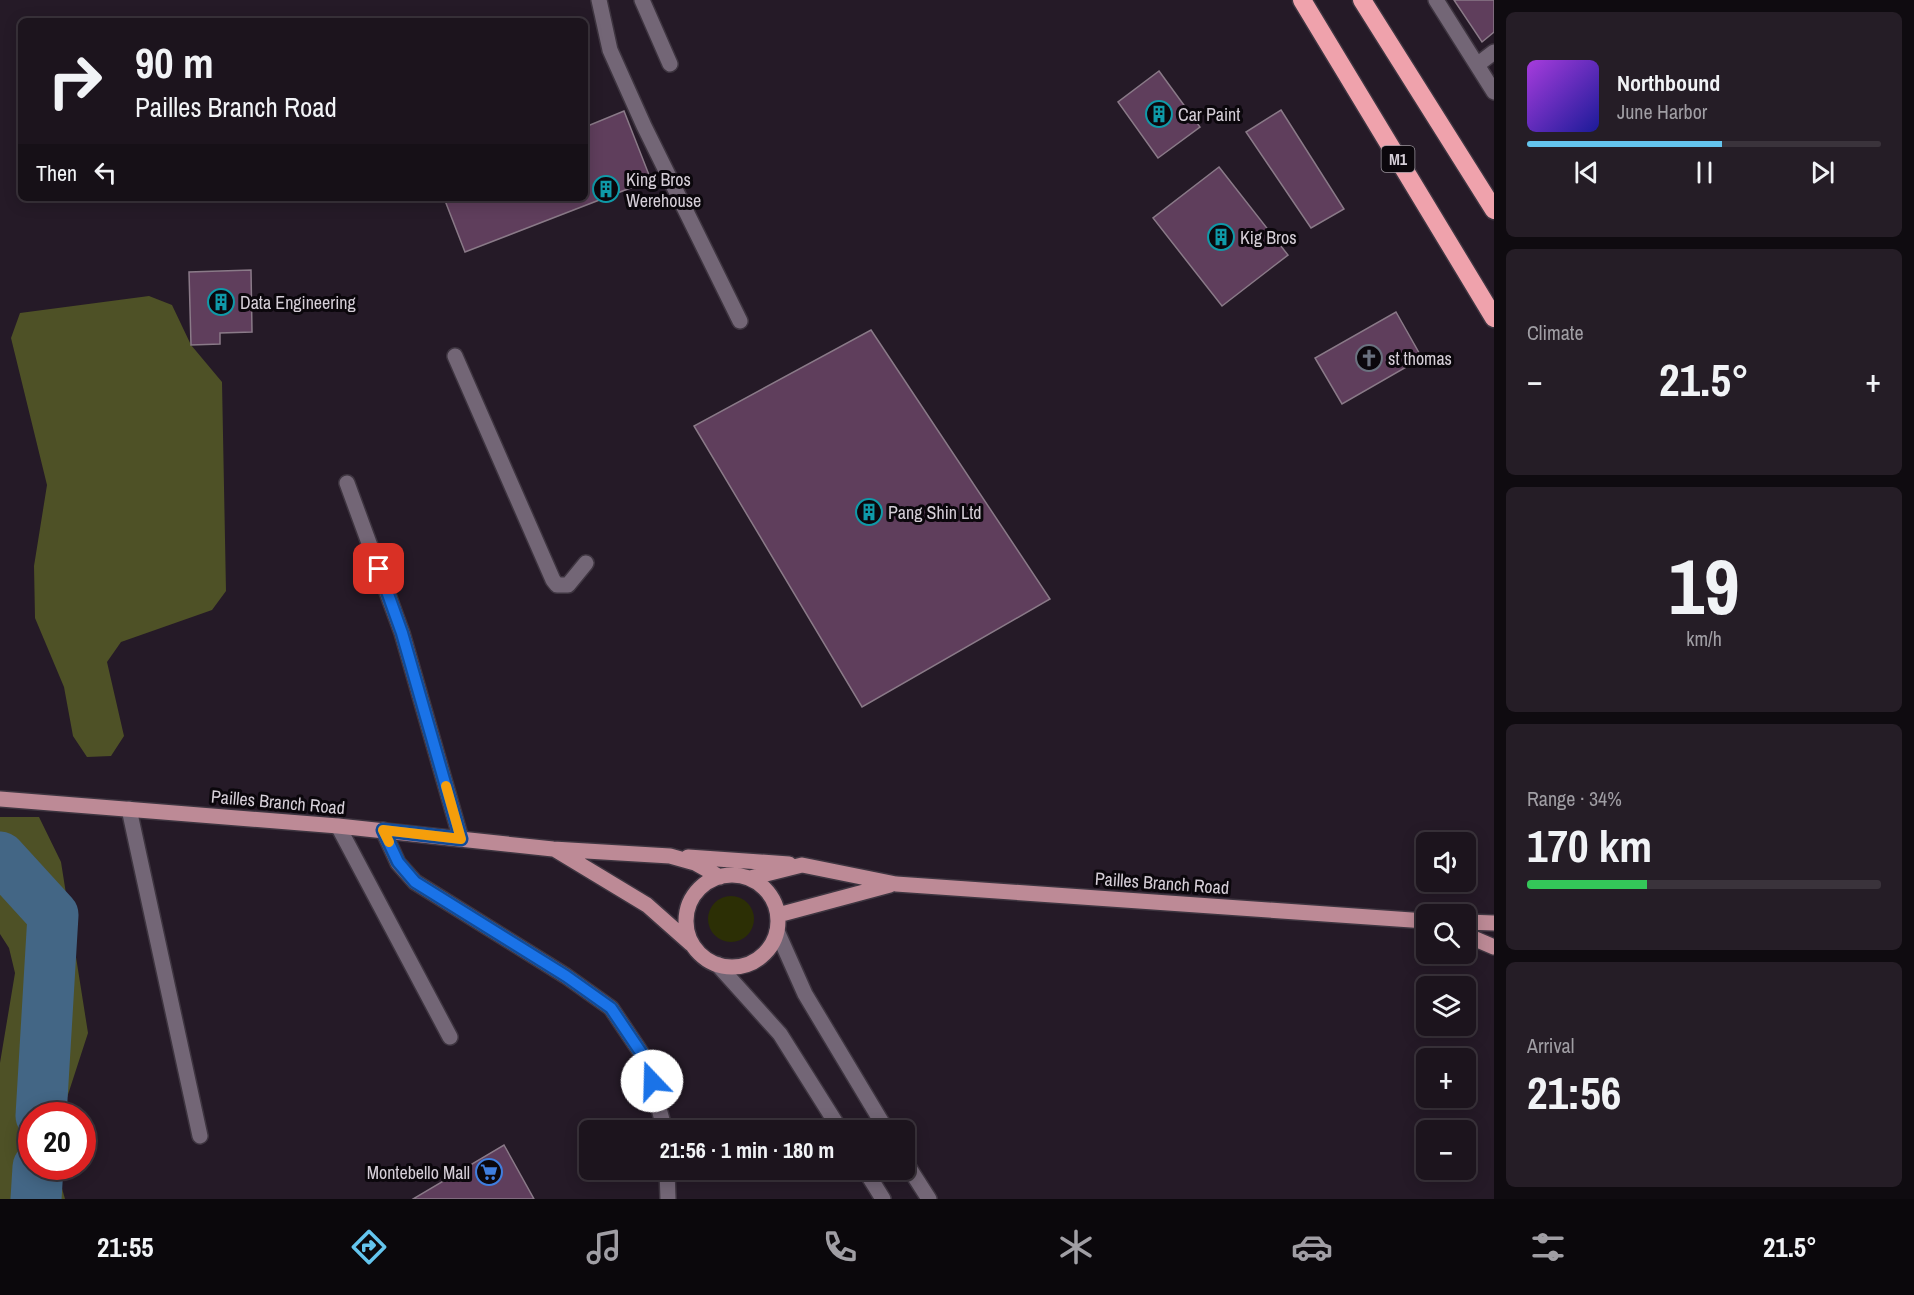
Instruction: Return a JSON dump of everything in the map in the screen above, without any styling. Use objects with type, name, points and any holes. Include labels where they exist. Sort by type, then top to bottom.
[{"type":"highway","name":"M1","points":[[1302,0],[1494,318]]},
{"type":"highway","points":[[1362,0],[1494,210]]},
{"type":"main road","name":"Pailles Branch Road","points":[[0,799],[383,830],[553,849],[670,856],[695,863],[720,877]]},
{"type":"main road","name":"Pailles Branch Road","points":[[553,849],[647,905],[693,946]]},
{"type":"main road","points":[[670,856],[802,865]]},
{"type":"main road","name":"Pailles Branch Road","points":[[750,878],[802,865],[896,884],[1416,920]]},
{"type":"main road","points":[[735,875],[750,878],[764,887],[773,900],[778,915],[777,931],[771,945],[761,957],[747,964],[732,967],[717,964],[704,957],[693,946],[687,930],[687,913],[693,897],[704,884],[720,877],[735,875]]},
{"type":"main road","name":"Pailles Branch Road","points":[[778,915],[896,884]]},
{"type":"main road","points":[[1476,922],[1494,923]]},
{"type":"main road","points":[[1476,939],[1494,947]]},
{"type":"street","points":[[599,0],[615,61],[740,321]]},
{"type":"street","points":[[642,0],[670,64]]},
{"type":"street","points":[[1436,0],[1494,92]]},
{"type":"street","points":[[1477,65],[1494,52]]},
{"type":"street","points":[[455,356],[553,580],[557,585],[568,585],[586,563]]},
{"type":"street","points":[[347,483],[402,633],[461,839]]},
{"type":"street","points":[[129,809],[200,1136]]},
{"type":"street","points":[[338,826],[450,1037]]},
{"type":"street","points":[[383,830],[398,862],[415,882],[566,976],[611,1008],[646,1060],[662,1120]]},
{"type":"street","points":[[777,931],[805,994],[879,1120]]},
{"type":"street","points":[[717,964],[780,1034],[834,1120]]},
{"type":"street","points":[[915,1178],[928,1199]]},
{"type":"street","points":[[667,1180],[668,1199]]},
{"type":"street","points":[[872,1180],[884,1199]]},
{"type":"green space","points":[[149,296],[172,305],[191,345],[222,382],[226,591],[212,610],[121,642],[107,662],[124,736],[111,756],[87,757],[73,736],[64,687],[35,618],[34,566],[47,485],[11,338],[20,313]]},
{"type":"green space","points":[[0,817],[39,817],[61,862],[88,1033],[66,1102],[18,1102],[18,1180],[60,1180],[65,1199],[0,1199],[0,1063],[15,973],[9,948],[0,934]]},
{"type":"green space","points":[[731,896],[747,903],[754,919],[747,935],[731,942],[715,935],[708,919],[715,903]]},
{"type":"building","points":[[1454,0],[1494,0],[1494,32],[1482,42]]},
{"type":"building","name":"Car Paint","points":[[1159,71],[1200,127],[1158,158],[1118,102]]},
{"type":"building","points":[[1281,110],[1344,209],[1311,228],[1246,132]]},
{"type":"building","name":"King Bros Werehouse","points":[[624,111],[651,180],[465,252],[445,201],[588,201],[588,126]]},
{"type":"building","name":"Kig Bros","points":[[1219,167],[1288,255],[1222,306],[1153,218]]},
{"type":"building","name":"Data Engineering","points":[[251,270],[252,332],[220,333],[220,344],[191,345],[189,272]]},
{"type":"building","name":"st thomas","points":[[1396,312],[1422,358],[1342,404],[1315,358]]},
{"type":"building","name":"Pang Shin Ltd","points":[[871,330],[1050,599],[862,707],[694,426]]},
{"type":"building","name":"Montebello Mall","points":[[504,1145],[534,1199],[413,1199]]},
{"type":"waterway","points":[[0,857],[53,915],[42,1102]]},
{"type":"waterway","points":[[36,1199],[37,1180]]},
{"type":"slow traffic","points":[[389,842],[383,830],[461,839],[446,786]]},
{"type":"place","name":"Car Paint","points":[[1159,114]]},
{"type":"place","name":"King Bros Werehouse","points":[[606,189]]},
{"type":"place","name":"Kig Bros","points":[[1221,237]]},
{"type":"place","name":"Data Engineering","points":[[221,302]]},
{"type":"place","name":"st thomas","points":[[1369,358]]},
{"type":"place","name":"Pang Shin Ltd","points":[[869,512]]},
{"type":"place","name":"Montebello Mall","points":[[489,1172]]},
{"type":"route","points":[[379,569],[402,633],[461,839],[383,830],[398,862],[415,882],[566,976],[611,1008],[646,1060],[652,1081]]}]
